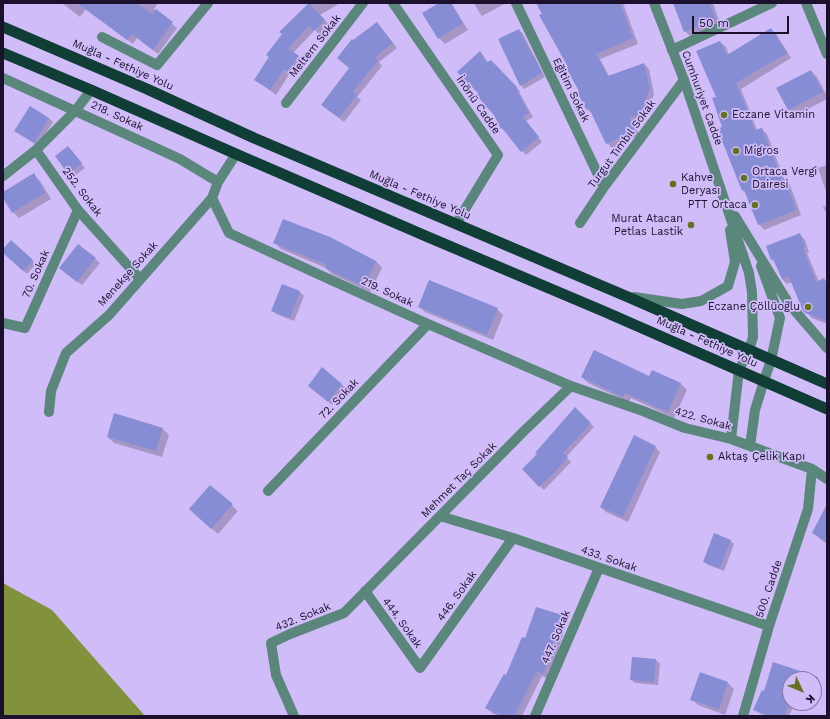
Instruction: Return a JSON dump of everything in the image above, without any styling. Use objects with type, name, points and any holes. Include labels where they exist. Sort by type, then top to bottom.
[{"type":"highway","name":"Muğla - Fethiye Yolu","points":[[3,27],[254,138],[628,297],[827,384]]},
{"type":"highway","name":"Muğla - Fethiye Yolu","points":[[3,53],[604,311],[827,409]]},
{"type":"street","points":[[102,37],[157,65],[208,3]]},
{"type":"street","name":"Meltem Sokak","points":[[286,103],[363,3]]},
{"type":"street","name":"İnönü Cadde","points":[[393,3],[498,155],[456,224]]},
{"type":"street","name":"Eğitim Sokak","points":[[516,3],[604,187]]},
{"type":"street","name":"Cumhuriyet Cadde","points":[[654,3],[684,80],[726,202]]},
{"type":"street","points":[[672,50],[772,3]]},
{"type":"street","points":[[806,3],[827,54]]},
{"type":"street","name":"218. Sokak","points":[[3,78],[76,110],[180,159],[218,182]]},
{"type":"street","name":"Turgut Tımbıl Sokak","points":[[580,223],[604,187],[684,80]]},
{"type":"street","points":[[3,176],[36,150],[76,110],[91,90]]},
{"type":"street","name":"252. Sokak","points":[[36,150],[78,210],[140,279]]},
{"type":"street","name":"Menekşe Sokak","points":[[49,412],[51,391],[66,353],[109,315],[212,198],[218,182],[236,154]]},
{"type":"street","name":"219. Sokak","points":[[212,198],[229,233],[428,324],[571,386]]},
{"type":"street","points":[[726,202],[788,304],[827,348]]},
{"type":"street","points":[[628,297],[682,304],[701,301],[728,286],[735,262],[726,202]]},
{"type":"street","points":[[726,202],[749,273],[752,292],[753,337],[749,350],[739,370],[731,439]]},
{"type":"street","name":"70. Sokak","points":[[3,323],[25,328],[78,210]]},
{"type":"street","points":[[750,446],[755,410],[771,360],[780,318],[756,251]]},
{"type":"street","name":"72. Sokak","points":[[268,491],[428,324]]},
{"type":"street","name":"422. Sokak","points":[[571,386],[643,411],[685,428],[731,439],[812,469],[827,479]]},
{"type":"street","name":"Mehmet Taç Sokak","points":[[365,591],[524,431],[571,386]]},
{"type":"street","name":"500. Cadde","points":[[743,716],[769,626],[808,509],[812,469]]},
{"type":"street","name":"433. Sokak","points":[[440,516],[513,538],[769,626]]},
{"type":"street","name":"446. Sokak","points":[[420,668],[513,538]]},
{"type":"street","name":"447. Sokak","points":[[535,716],[599,568]]},
{"type":"street","name":"444. Sokak","points":[[365,591],[420,668]]},
{"type":"street","name":"432. Sokak","points":[[294,716],[276,675],[271,643],[344,613],[365,591]]},
{"type":"green space","points":[[3,583],[52,610],[145,716],[3,716]]},
{"type":"building","points":[[77,3],[136,3],[152,14],[156,9],[173,22],[153,50],[132,34],[127,40]]},
{"type":"building","points":[[309,3],[325,20],[314,31],[309,26],[288,48],[299,56],[287,72],[284,69],[270,90],[254,80],[269,57],[266,55],[282,34],[279,32]]},
{"type":"building","points":[[439,3],[451,3],[463,23],[438,39],[422,13]]},
{"type":"building","points":[[536,3],[620,3],[633,38],[596,54],[608,76],[644,63],[650,88],[640,115],[629,118],[635,130],[606,144],[589,108],[586,109],[577,92],[579,91],[566,68],[568,67],[539,15],[542,14]]},
{"type":"building","points":[[673,3],[709,3],[716,19],[684,32]]},
{"type":"building","points":[[377,22],[393,43],[375,57],[378,60],[353,92],[357,95],[339,118],[321,105],[349,68],[337,58],[352,39],[353,40]]},
{"type":"building","points":[[771,28],[787,53],[736,83],[755,130],[762,128],[782,180],[785,179],[796,210],[758,225],[744,190],[742,191],[723,143],[719,128],[722,127],[712,98],[716,97],[696,51],[720,41],[727,55]]},
{"type":"building","points":[[519,29],[542,73],[520,86],[498,39]]},
{"type":"building","points":[[480,51],[487,62],[491,60],[517,87],[516,88],[529,113],[523,117],[539,137],[521,152],[502,128],[501,129],[494,115],[476,95],[478,93],[457,72]]},
{"type":"building","points":[[811,70],[823,92],[788,110],[776,88]]},
{"type":"building","points":[[30,106],[49,118],[34,143],[14,131]]},
{"type":"building","points":[[68,146],[82,163],[68,174],[55,156]]},
{"type":"building","points":[[34,173],[45,193],[12,213],[3,198],[3,192]]},
{"type":"building","points":[[283,219],[330,237],[376,261],[364,287],[325,268],[327,265],[273,243]]},
{"type":"building","points":[[800,233],[805,247],[803,248],[816,282],[824,278],[827,285],[827,321],[803,311],[789,277],[782,279],[773,259],[771,260],[766,246]]},
{"type":"building","points":[[11,240],[33,260],[23,271],[3,253],[3,249]]},
{"type":"building","points":[[78,244],[96,258],[77,282],[59,268]]},
{"type":"building","points":[[429,280],[498,308],[487,335],[418,307]]},
{"type":"building","points":[[282,284],[300,291],[290,318],[271,311]]},
{"type":"building","points":[[594,350],[649,376],[652,370],[681,383],[668,412],[625,393],[623,397],[581,377]]},
{"type":"building","points":[[322,367],[342,384],[328,402],[308,386]]},
{"type":"building","points":[[575,407],[591,423],[563,453],[568,457],[539,487],[522,469],[537,454],[535,453]]},
{"type":"building","points":[[114,413],[163,428],[156,451],[107,437]]},
{"type":"building","points":[[634,435],[656,446],[623,517],[600,507]]},
{"type":"building","points":[[210,485],[233,504],[211,529],[189,509]]},
{"type":"building","points":[[827,504],[827,542],[812,533]]},
{"type":"building","points":[[714,533],[731,540],[720,568],[703,562]]},
{"type":"building","points":[[536,607],[562,615],[551,649],[553,650],[543,674],[537,671],[514,716],[502,716],[485,708],[504,674],[506,675],[522,637],[525,638]]},
{"type":"building","points":[[632,657],[656,659],[654,682],[630,680]]},
{"type":"building","points":[[773,662],[800,671],[782,671],[782,711],[786,711],[784,716],[769,716],[753,710],[762,690],[764,691]]},
{"type":"building","points":[[700,672],[728,682],[719,709],[690,700]]},
{"type":"place","name":"Eczane Vitamin","points":[[724,115]]},
{"type":"place","name":"Migros","points":[[736,151]]},
{"type":"place","name":"Ortaca Vergi Dairesi","points":[[744,178]]},
{"type":"place","name":"Kahve Deryası","points":[[673,184]]},
{"type":"place","name":"PTT Ortaca","points":[[755,205]]},
{"type":"place","name":"Murat Atacan Petlas Lastik","points":[[691,225]]},
{"type":"place","name":"Eczane Çöllüoğlu","points":[[808,307]]},
{"type":"place","name":"Aktaş Çelik Kapı","points":[[710,457]]}]
